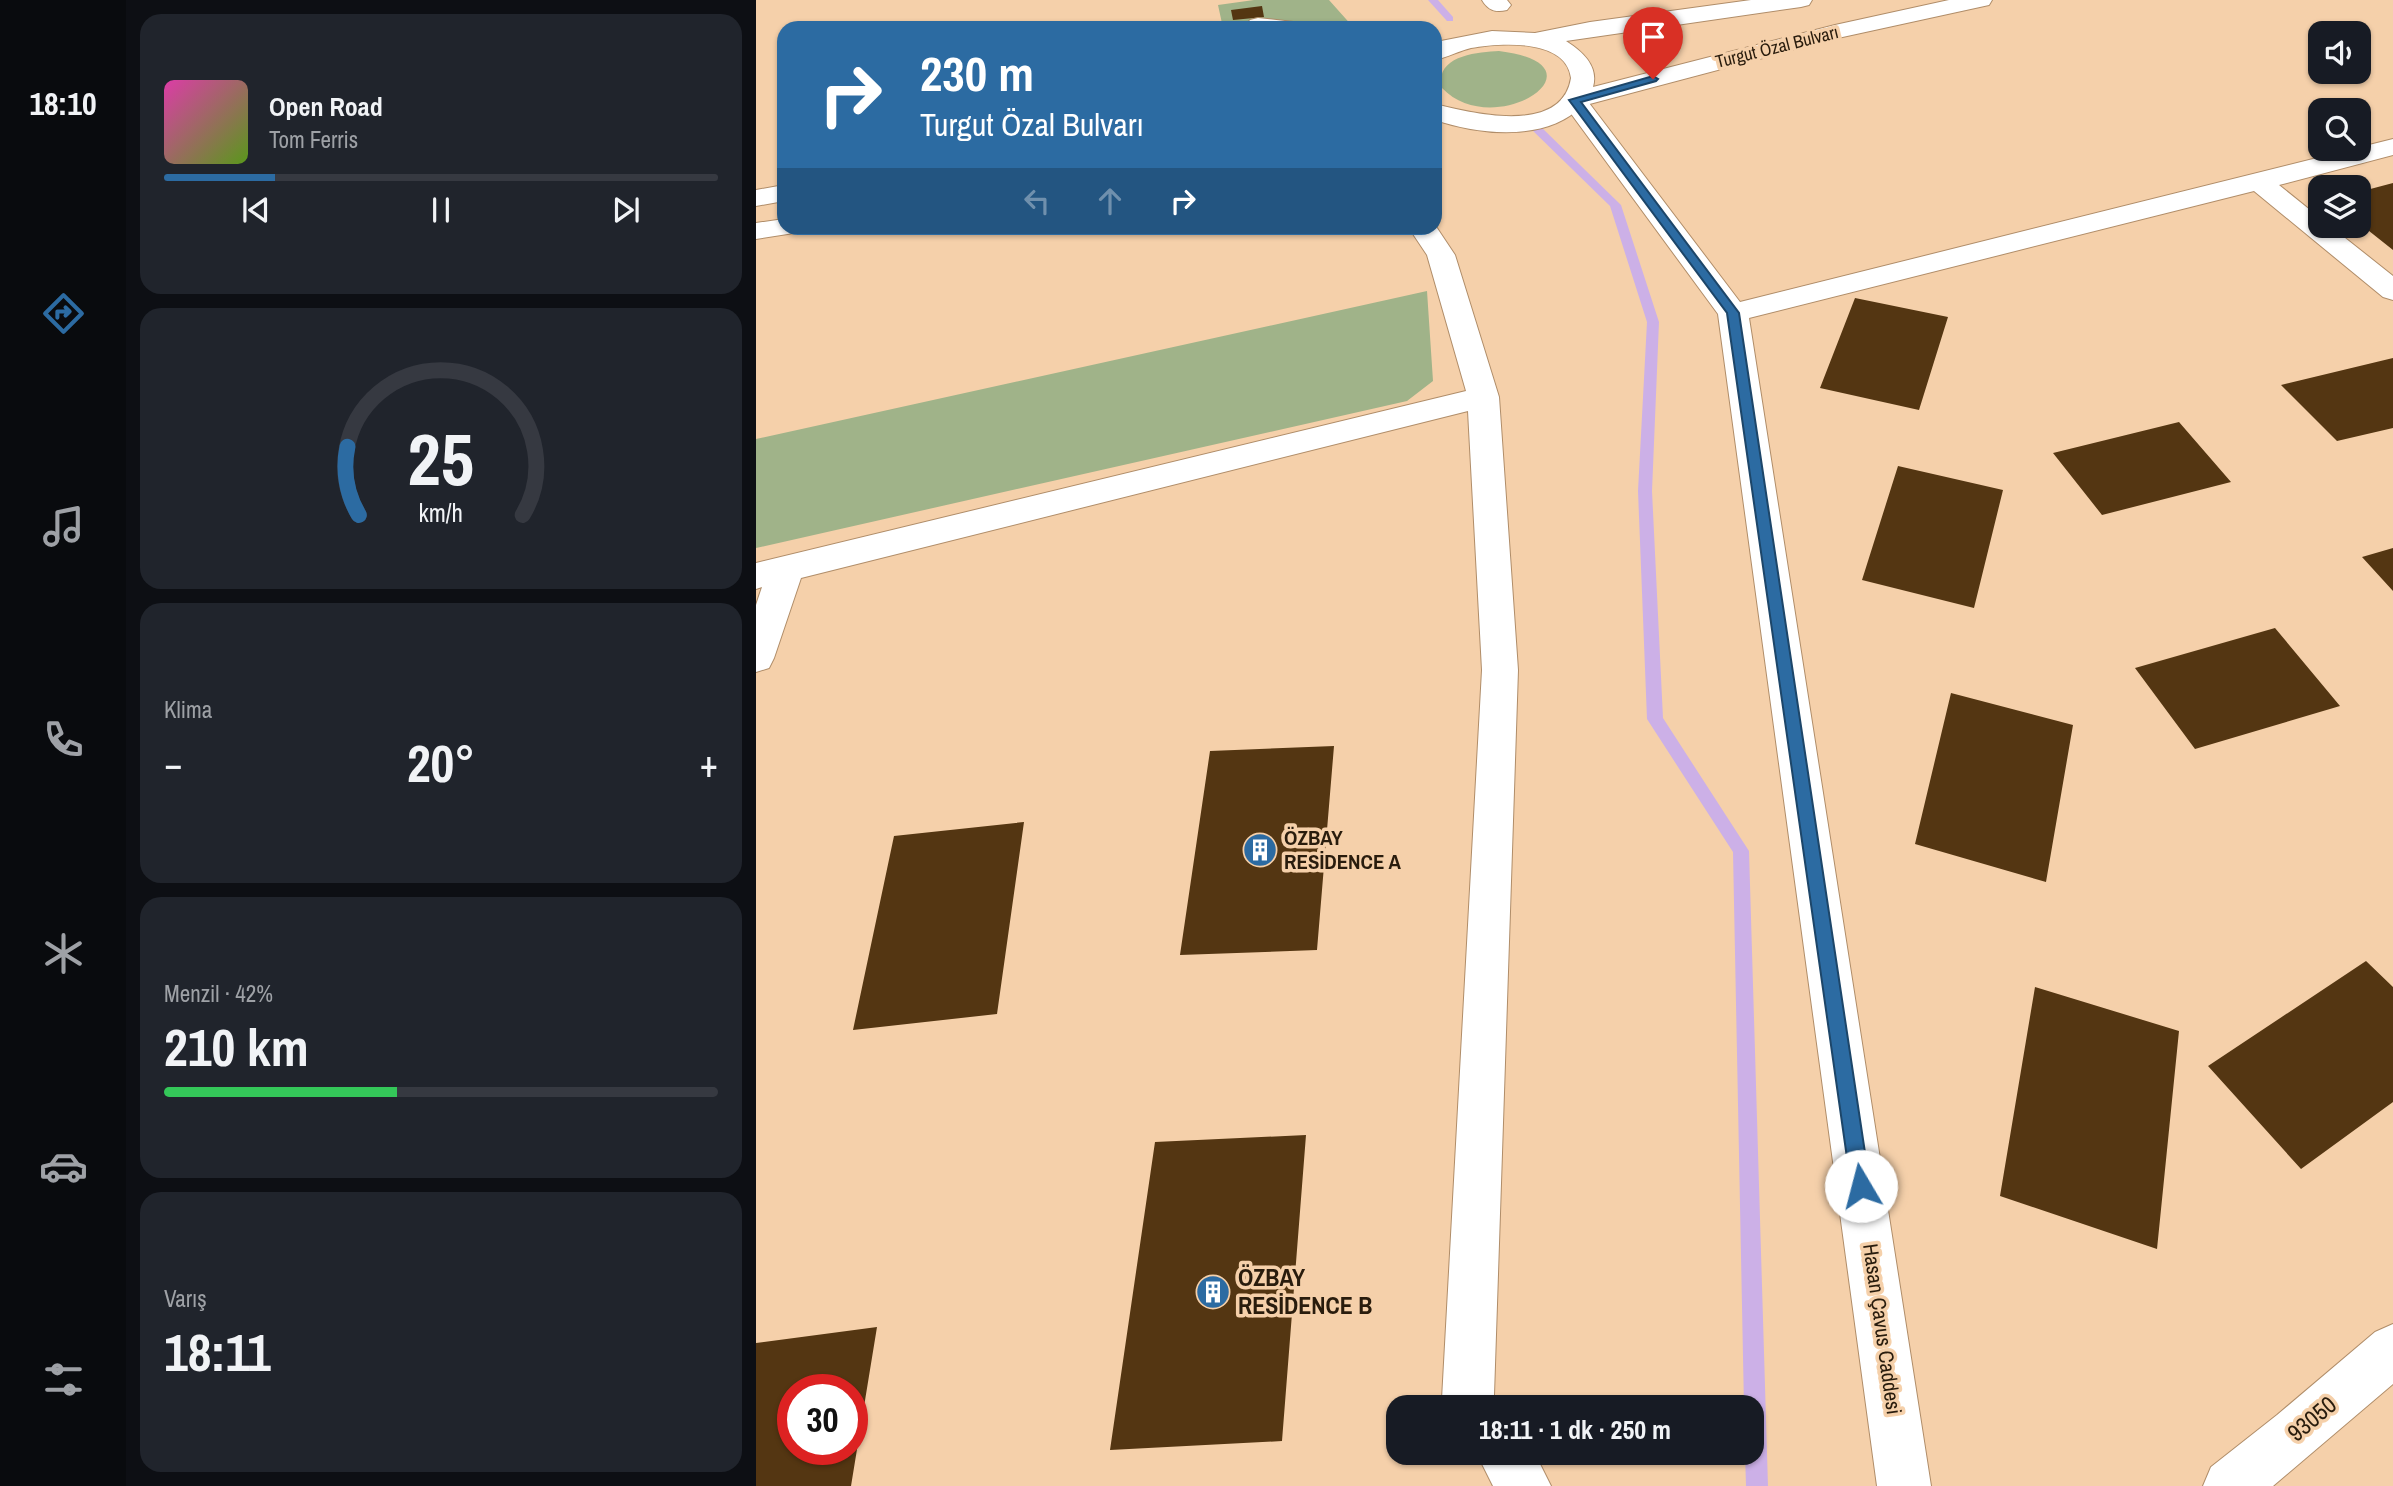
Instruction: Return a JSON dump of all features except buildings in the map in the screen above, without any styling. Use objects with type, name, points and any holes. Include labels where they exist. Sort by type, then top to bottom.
[{"type":"street","name":"Turgut Özal Bulvarı","points":[[1534,40],[1590,29],[1801,0]]},
{"type":"street","name":"Turgut Özal Bulvarı","points":[[1574,100],[1835,32],[1981,0]]},
{"type":"street","name":"Turgut Özal Bulvarı","points":[[1442,50],[1464,41],[1488,37],[1534,40],[1557,47],[1573,58],[1583,72],[1583,86],[1574,100],[1559,111],[1537,120],[1512,125],[1447,123]]},
{"type":"street","name":"Hasan Çavus Caddesi","points":[[1574,100],[1733,313],[1905,1486]]},
{"type":"street","points":[[1733,313],[2393,147]]},
{"type":"street","points":[[2259,182],[2393,291]]},
{"type":"street","points":[[756,198],[777,194]]},
{"type":"street","points":[[756,231],[777,228]]},
{"type":"street","points":[[1428,235],[1441,255],[1483,397],[1500,670],[1468,1395]]},
{"type":"street","points":[[756,658],[771,572],[1483,397]]},
{"type":"street","name":"93050","points":[[2230,1486],[2296,1434],[2393,1350]]},
{"type":"street","points":[[1511,1465],[1524,1486]]},
{"type":"green space","points":[[1254,0],[1329,0],[1348,21],[1221,21],[1218,5]]},
{"type":"green space","points":[[1499,51],[1531,59],[1546,70],[1545,83],[1533,95],[1513,104],[1489,107],[1464,103],[1442,88],[1442,74],[1451,62],[1480,53]]},
{"type":"green space","points":[[1427,291],[1433,381],[1407,401],[756,548],[756,439]]},
{"type":"waterway","points":[[1433,0],[1450,19]]},
{"type":"waterway","points":[[1534,126],[1615,205],[1653,322],[1645,491],[1655,719],[1741,851],[1757,1486]]},
{"type":"place","name":"ÖZBAY RESİDENCE A","points":[[1260,850]]},
{"type":"place","name":"ÖZBAY RESİDENCE B","points":[[1213,1292]]},
{"type":"route","points":[[1653,79],[1574,100],[1733,313],[1861,1186]]}]
